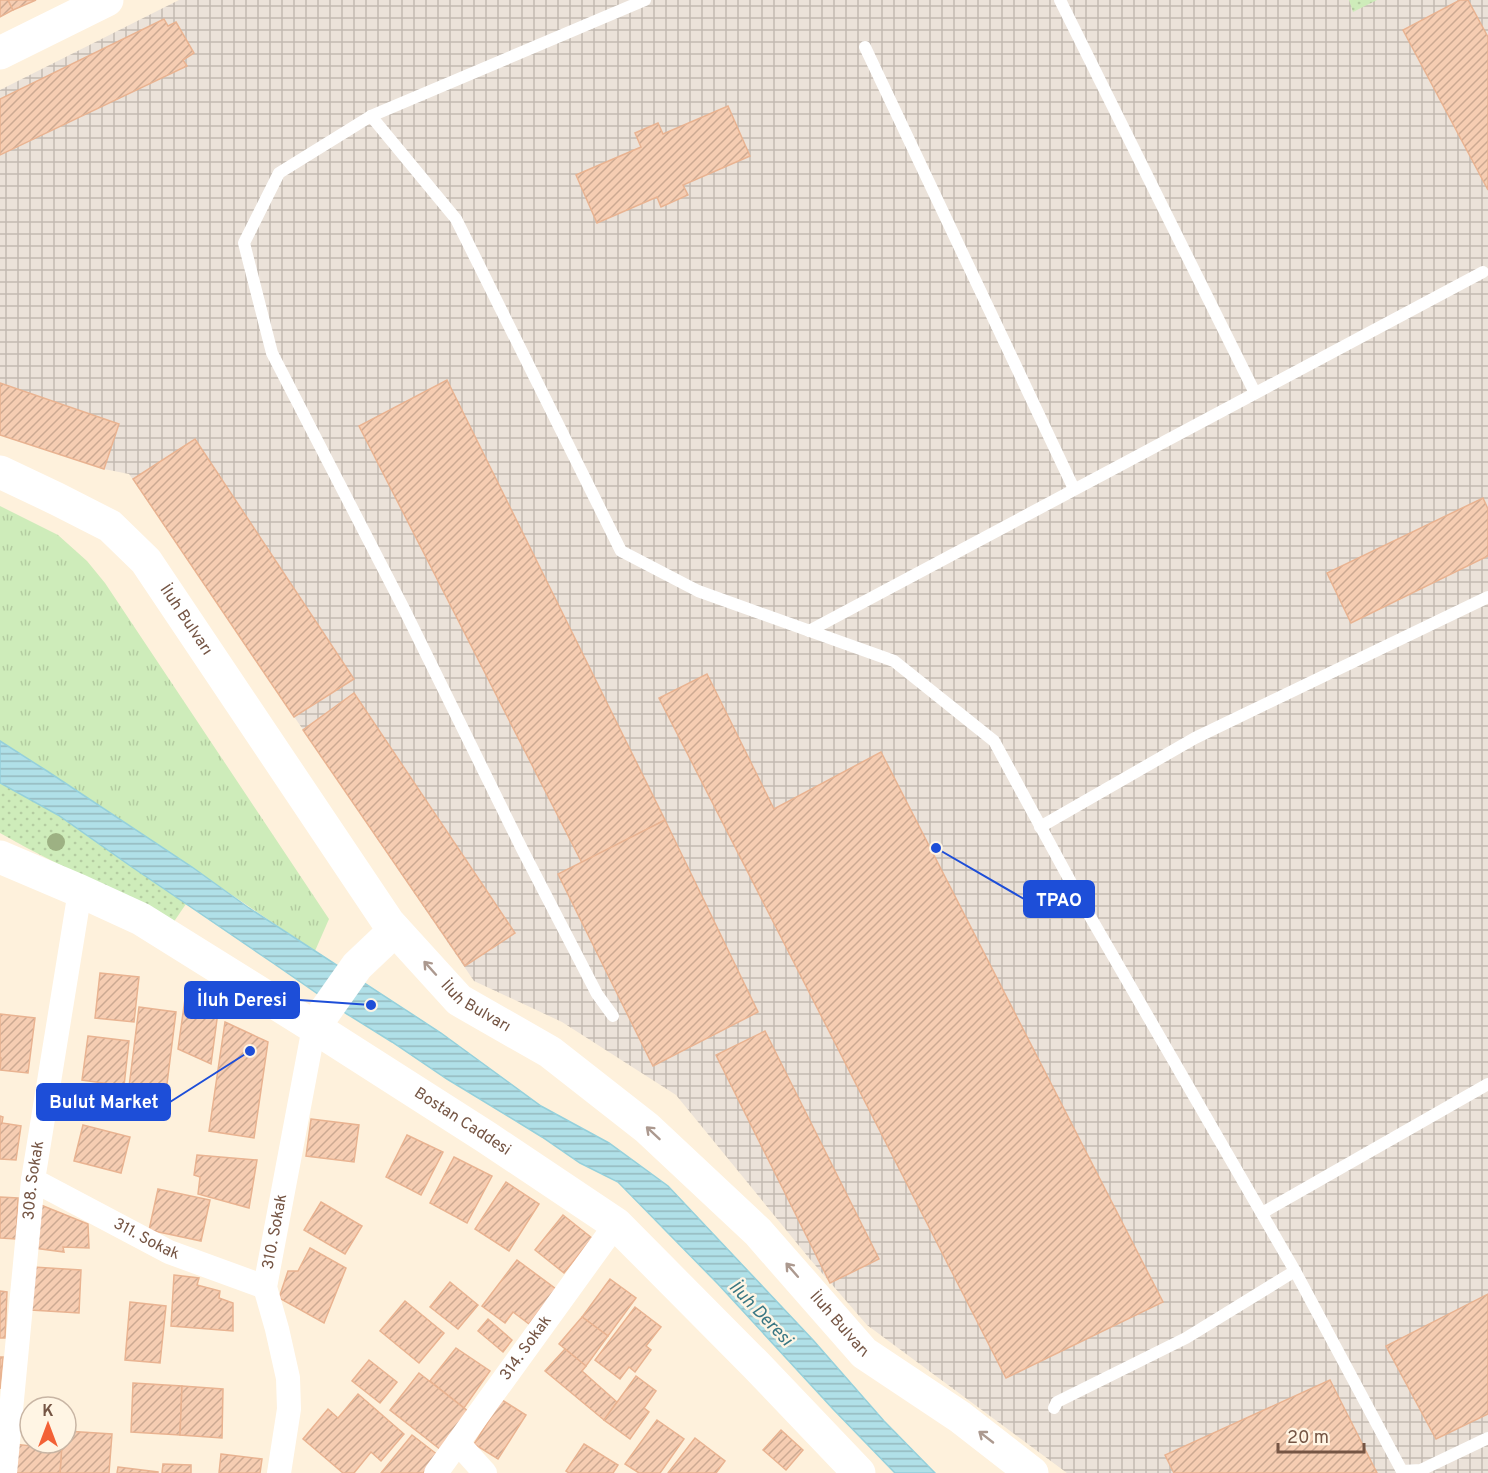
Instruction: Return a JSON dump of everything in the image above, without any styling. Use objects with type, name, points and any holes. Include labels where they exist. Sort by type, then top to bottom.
[{"type":"street","points":[[0,53],[107,0]]},
{"type":"street","name":"İluh Bulvarı","points":[[0,472],[110,526],[146,561],[388,922],[459,1000],[550,1052],[647,1128],[758,1232],[864,1353],[960,1417],[1032,1473]]},
{"type":"street","name":"Bostan Caddesi","points":[[0,857],[141,919],[321,1017],[486,1137],[616,1224],[859,1473]]},
{"type":"street","name":"308. Sokak","points":[[6,1473],[33,1180],[80,891]]},
{"type":"street","points":[[321,1017],[354,971],[395,930]]},
{"type":"street","name":"310. Sokak","points":[[279,1473],[289,1409],[288,1378],[265,1287],[321,1017]]},
{"type":"street","name":"311. Sokak","points":[[33,1180],[169,1252],[265,1287]]},
{"type":"street","name":"314. Sokak","points":[[436,1473],[616,1224]]},
{"type":"street","points":[[458,1443],[485,1473]]},
{"type":"lane","points":[[613,1016],[597,993],[522,849],[404,609],[272,353],[244,243],[279,174],[371,116],[645,0]]},
{"type":"lane","points":[[1060,0],[1255,393]]},
{"type":"lane","points":[[865,47],[1074,489]]},
{"type":"lane","points":[[371,116],[456,219],[621,551],[698,591],[894,661],[994,741],[1080,899],[1295,1271],[1402,1471],[1421,1470],[1488,1438]]},
{"type":"lane","points":[[809,631],[1483,272]]},
{"type":"lane","points":[[1040,826],[1195,738],[1488,597]]},
{"type":"lane","points":[[1262,1213],[1488,1084]]},
{"type":"lane","points":[[1054,1408],[1057,1402],[1186,1338],[1295,1271]]},
{"type":"shaded area","points":[[179,0],[1488,0],[1488,1473],[1067,1473],[867,1325],[809,1258],[676,1095],[562,1022],[474,981],[129,474],[104,469],[0,435],[0,90]]},
{"type":"green space","points":[[1349,0],[1377,0],[1353,12]]},
{"type":"green space","points":[[0,506],[58,535],[87,561],[105,583],[329,919],[315,951],[119,818],[0,741]]},
{"type":"green space","points":[[0,783],[58,815],[186,904],[173,923],[0,833]]},
{"type":"water","points":[[0,741],[441,1033],[541,1106],[609,1143],[668,1186],[813,1340],[884,1421],[935,1473],[895,1473],[718,1284],[618,1182],[580,1163],[447,1079],[347,1014],[58,815],[0,783]]},
{"type":"building","points":[[0,0],[8,0],[13,10],[0,17]]},
{"type":"building","points":[[8,0],[36,0],[13,10]]},
{"type":"building","points":[[1460,0],[1468,0],[1488,37],[1488,190],[1403,30]]},
{"type":"building","points":[[164,19],[168,26],[176,22],[194,53],[183,60],[187,66],[0,155],[0,99]]},
{"type":"building","points":[[728,106],[750,156],[683,185],[688,195],[661,207],[657,197],[597,223],[576,175],[641,147],[635,133],[658,123],[663,134]]},
{"type":"building","points":[[447,380],[665,820],[582,863],[359,426]]},
{"type":"building","points":[[0,383],[119,424],[104,469],[0,435]]},
{"type":"building","points":[[195,439],[354,679],[294,717],[133,479]]},
{"type":"building","points":[[1483,498],[1488,509],[1488,556],[1351,623],[1327,573]]},
{"type":"building","points":[[707,674],[774,809],[881,752],[1163,1302],[1006,1378],[659,698]]},
{"type":"building","points":[[354,693],[515,933],[465,966],[303,730]]},
{"type":"building","points":[[665,820],[758,1012],[653,1066],[558,874]]},
{"type":"building","points":[[100,973],[139,977],[134,1022],[95,1018]]},
{"type":"building","points":[[185,999],[218,1012],[211,1064],[178,1049]]},
{"type":"building","points":[[139,1007],[176,1012],[165,1100],[128,1095]]},
{"type":"building","points":[[0,1014],[35,1018],[28,1073],[0,1070]]},
{"type":"building","points":[[225,1022],[268,1042],[254,1138],[209,1131]]},
{"type":"building","points":[[765,1031],[879,1259],[830,1283],[716,1055]]},
{"type":"building","points":[[88,1036],[129,1041],[124,1086],[82,1080]]},
{"type":"building","points":[[0,1116],[3,1117],[2,1123],[21,1126],[16,1160],[0,1159]]},
{"type":"building","points":[[311,1119],[359,1125],[354,1162],[306,1156]]},
{"type":"building","points":[[83,1125],[130,1137],[121,1173],[74,1161]]},
{"type":"building","points":[[407,1135],[443,1152],[421,1195],[386,1177]]},
{"type":"building","points":[[197,1155],[257,1160],[249,1208],[198,1194],[200,1177],[194,1175]]},
{"type":"building","points":[[454,1157],[492,1176],[467,1223],[430,1203]]},
{"type":"building","points":[[506,1182],[539,1204],[509,1251],[475,1229]]},
{"type":"building","points":[[158,1189],[210,1200],[201,1241],[149,1230]]},
{"type":"building","points":[[0,1197],[18,1198],[16,1239],[0,1238]]},
{"type":"building","points":[[321,1202],[362,1226],[345,1254],[304,1230]]},
{"type":"building","points":[[36,1203],[88,1224],[89,1248],[63,1247],[64,1252],[34,1248]]},
{"type":"building","points":[[563,1215],[592,1238],[564,1273],[535,1250]]},
{"type":"building","points":[[310,1248],[346,1268],[324,1323],[279,1298],[288,1271],[298,1271]]},
{"type":"building","points":[[517,1260],[556,1289],[529,1324],[513,1312],[505,1323],[482,1306]]},
{"type":"building","points":[[33,1267],[81,1270],[79,1313],[31,1310]]},
{"type":"building","points":[[174,1275],[199,1278],[197,1285],[220,1291],[219,1298],[233,1303],[233,1331],[171,1326]]},
{"type":"building","points":[[610,1279],[636,1298],[608,1336],[582,1317]]},
{"type":"building","points":[[450,1282],[478,1305],[458,1329],[430,1307]]},
{"type":"building","points":[[0,1291],[7,1292],[5,1338],[0,1338]]},
{"type":"building","points":[[1488,1294],[1488,1414],[1436,1439],[1386,1346]]},
{"type":"building","points":[[405,1301],[444,1333],[419,1363],[380,1331]]},
{"type":"building","points":[[130,1302],[166,1306],[160,1363],[125,1360]]},
{"type":"building","points":[[635,1307],[661,1327],[646,1346],[651,1350],[635,1372],[629,1367],[620,1379],[595,1360]]},
{"type":"building","points":[[582,1317],[608,1336],[586,1366],[559,1344]]},
{"type":"building","points":[[488,1319],[512,1340],[503,1352],[478,1331]]},
{"type":"building","points":[[456,1348],[490,1371],[464,1408],[430,1381]]},
{"type":"building","points":[[565,1349],[586,1366],[582,1371],[617,1402],[604,1420],[545,1371]]},
{"type":"building","points":[[0,1357],[3,1357],[0,1389]]},
{"type":"building","points":[[369,1360],[397,1382],[380,1403],[352,1381]]},
{"type":"building","points":[[419,1373],[469,1412],[441,1450],[390,1410]]},
{"type":"building","points":[[636,1376],[656,1391],[644,1408],[649,1412],[630,1439],[604,1420]]},
{"type":"building","points":[[1330,1380],[1377,1473],[1174,1473],[1165,1455]]},
{"type":"building","points":[[133,1383],[182,1386],[180,1435],[131,1432]]},
{"type":"building","points":[[182,1386],[223,1389],[222,1438],[180,1435]]},
{"type":"building","points":[[358,1394],[404,1434],[381,1461],[371,1452],[354,1473],[343,1473],[303,1439],[328,1409],[338,1418]]},
{"type":"building","points":[[502,1400],[526,1415],[498,1459],[474,1444]]},
{"type":"building","points":[[657,1420],[684,1439],[660,1473],[639,1473],[625,1464]]},
{"type":"building","points":[[781,1430],[803,1450],[786,1470],[763,1450]]},
{"type":"building","points":[[78,1432],[112,1434],[109,1473],[60,1473],[61,1455],[78,1455]]},
{"type":"building","points":[[412,1435],[438,1455],[423,1473],[381,1473]]},
{"type":"building","points":[[695,1438],[725,1461],[716,1473],[668,1473]]},
{"type":"building","points":[[13,1444],[18,1445],[18,1455],[61,1455],[60,1473],[10,1473]]},
{"type":"building","points":[[584,1444],[618,1465],[613,1473],[569,1473],[566,1471]]},
{"type":"building","points":[[221,1454],[262,1459],[260,1473],[219,1473]]},
{"type":"building","points":[[163,1464],[191,1465],[191,1473],[162,1473]]},
{"type":"building","points":[[118,1467],[158,1472],[158,1473],[117,1473]]},
{"type":"place","name":"TPAO","points":[[936,848]]},
{"type":"place","name":"İluh Deresi","points":[[371,1005]]},
{"type":"place","name":"Bulut Market","points":[[250,1051]]}]
